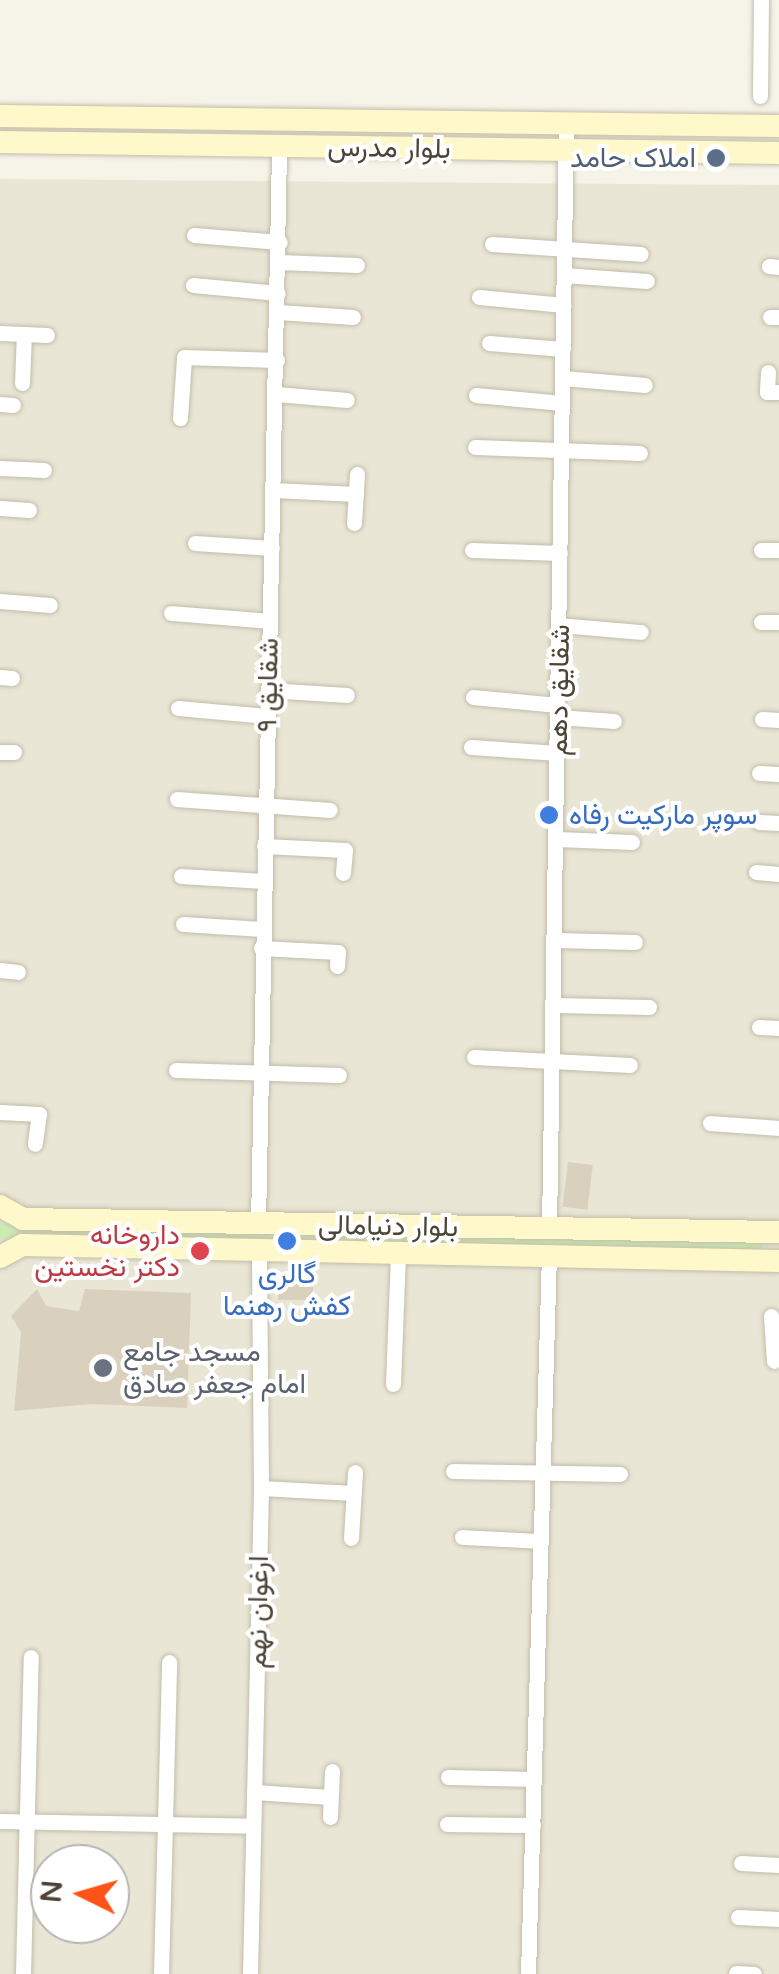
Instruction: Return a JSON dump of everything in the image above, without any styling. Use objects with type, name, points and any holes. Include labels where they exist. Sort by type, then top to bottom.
[{"type":"main road","name":"بلوار مدرس","points":[[0,116],[779,126]]},
{"type":"main road","name":"بلوار مدرس","points":[[0,142],[779,153]]},
{"type":"main road","name":"بلوار دنیامالی","points":[[0,1206],[12,1216],[779,1232]]},
{"type":"main road","name":"بلوار دنیامالی","points":[[0,1257],[11,1246],[779,1261]]},
{"type":"street","points":[[760,96],[762,0]]},
{"type":"street","name":"شقایق دهم","points":[[550,1230],[566,123]]},
{"type":"street","name":"شقایق ۹","points":[[258,1224],[279,146]]},
{"type":"street","points":[[194,234],[280,242]]},
{"type":"street","points":[[492,244],[641,254]]},
{"type":"street","points":[[279,262],[357,265]]},
{"type":"street","points":[[564,275],[647,281]]},
{"type":"street","points":[[193,285],[278,293]]},
{"type":"street","points":[[479,298],[564,305]]},
{"type":"street","points":[[278,312],[353,318]]},
{"type":"street","points":[[0,333],[47,335]]},
{"type":"street","points":[[22,383],[24,334]]},
{"type":"street","points":[[490,343],[563,349]]},
{"type":"street","points":[[180,418],[184,357],[277,360]]},
{"type":"street","points":[[768,372],[767,392],[779,392]]},
{"type":"street","points":[[563,378],[645,385]]},
{"type":"street","points":[[276,394],[347,400]]},
{"type":"street","points":[[476,395],[562,403]]},
{"type":"street","points":[[475,447],[640,453]]},
{"type":"street","points":[[0,468],[44,470]]},
{"type":"street","points":[[354,523],[356,474]]},
{"type":"street","points":[[273,490],[356,494]]},
{"type":"street","points":[[0,508],[29,510]]},
{"type":"street","points":[[195,543],[272,548]]},
{"type":"street","points":[[472,550],[560,553]]},
{"type":"street","points":[[762,550],[779,550]]},
{"type":"street","points":[[0,601],[50,605]]},
{"type":"street","points":[[171,613],[270,621]]},
{"type":"street","points":[[761,622],[779,622]]},
{"type":"street","points":[[560,625],[642,632]]},
{"type":"street","points":[[268,690],[347,696]]},
{"type":"street","points":[[473,697],[614,722]]},
{"type":"street","points":[[178,708],[268,716]]},
{"type":"street","points":[[762,720],[779,720]]},
{"type":"street","points":[[471,747],[558,754]]},
{"type":"street","points":[[759,773],[779,774]]},
{"type":"street","points":[[177,799],[330,810]]},
{"type":"street","points":[[758,822],[779,823]]},
{"type":"street","points":[[557,838],[632,842]]},
{"type":"street","points":[[264,846],[345,850],[343,873]]},
{"type":"street","points":[[756,872],[779,874]]},
{"type":"street","points":[[181,876],[263,881]]},
{"type":"street","points":[[183,924],[262,929]]},
{"type":"street","points":[[556,940],[635,942]]},
{"type":"street","points":[[261,948],[338,952],[336,966]]},
{"type":"street","points":[[0,970],[18,972]]},
{"type":"street","points":[[555,1005],[650,1006]]},
{"type":"street","points":[[759,1027],[779,1028]]},
{"type":"street","points":[[474,1057],[630,1066]]},
{"type":"street","points":[[176,1070],[339,1075]]},
{"type":"street","points":[[0,1112],[38,1114],[35,1144]]},
{"type":"street","points":[[710,1123],[779,1128]]},
{"type":"street","name":"ارغوان نهم","points":[[250,1974],[260,1488],[259,1249]]},
{"type":"street","points":[[393,1384],[398,1252]]},
{"type":"street","points":[[528,1974],[549,1255]]},
{"type":"street","points":[[771,1316],[774,1361]]},
{"type":"street","points":[[454,1471],[620,1474]]},
{"type":"street","points":[[351,1538],[355,1472]]},
{"type":"street","points":[[260,1488],[354,1493]]},
{"type":"street","points":[[462,1537],[541,1540]]},
{"type":"street","points":[[23,1974],[30,1656]]},
{"type":"street","points":[[161,1974],[169,1662]]},
{"type":"street","points":[[330,1817],[332,1771]]},
{"type":"street","points":[[448,1777],[534,1780]]},
{"type":"street","points":[[254,1792],[330,1797]]},
{"type":"street","points":[[0,1821],[253,1826]]},
{"type":"street","points":[[447,1824],[533,1826]]},
{"type":"street","points":[[741,1863],[779,1865]]},
{"type":"street","points":[[738,1917],[779,1920]]},
{"type":"street","points":[[736,1973],[754,1974]]},
{"type":"shaded area","points":[[0,179],[779,185],[779,1974],[0,1974]]},
{"type":"green space","points":[[0,1223],[23,1228],[763,1242],[763,1250],[0,1239]]},
{"type":"building","points":[[568,1162],[593,1165],[587,1210],[563,1207]]},
{"type":"building","points":[[278,1280],[313,1280],[313,1300],[278,1300]]},
{"type":"building","name":"مسجد جامع امام جعفر صادق","points":[[37,1289],[46,1306],[79,1311],[85,1289],[191,1293],[187,1408],[92,1404],[14,1411],[21,1332],[11,1316]]},
{"type":"place","name":"املاک حامد","points":[[716,158]]},
{"type":"place","name":"سوپر مارکیت رفاه","points":[[549,815]]},
{"type":"place","name":"گالری کفش رهنما","points":[[287,1241]]},
{"type":"place","name":"داروخانه دکتر نخستین","points":[[200,1251]]},
{"type":"place","name":"مسجد جامع امام جعفر صادق","points":[[103,1368]]}]
